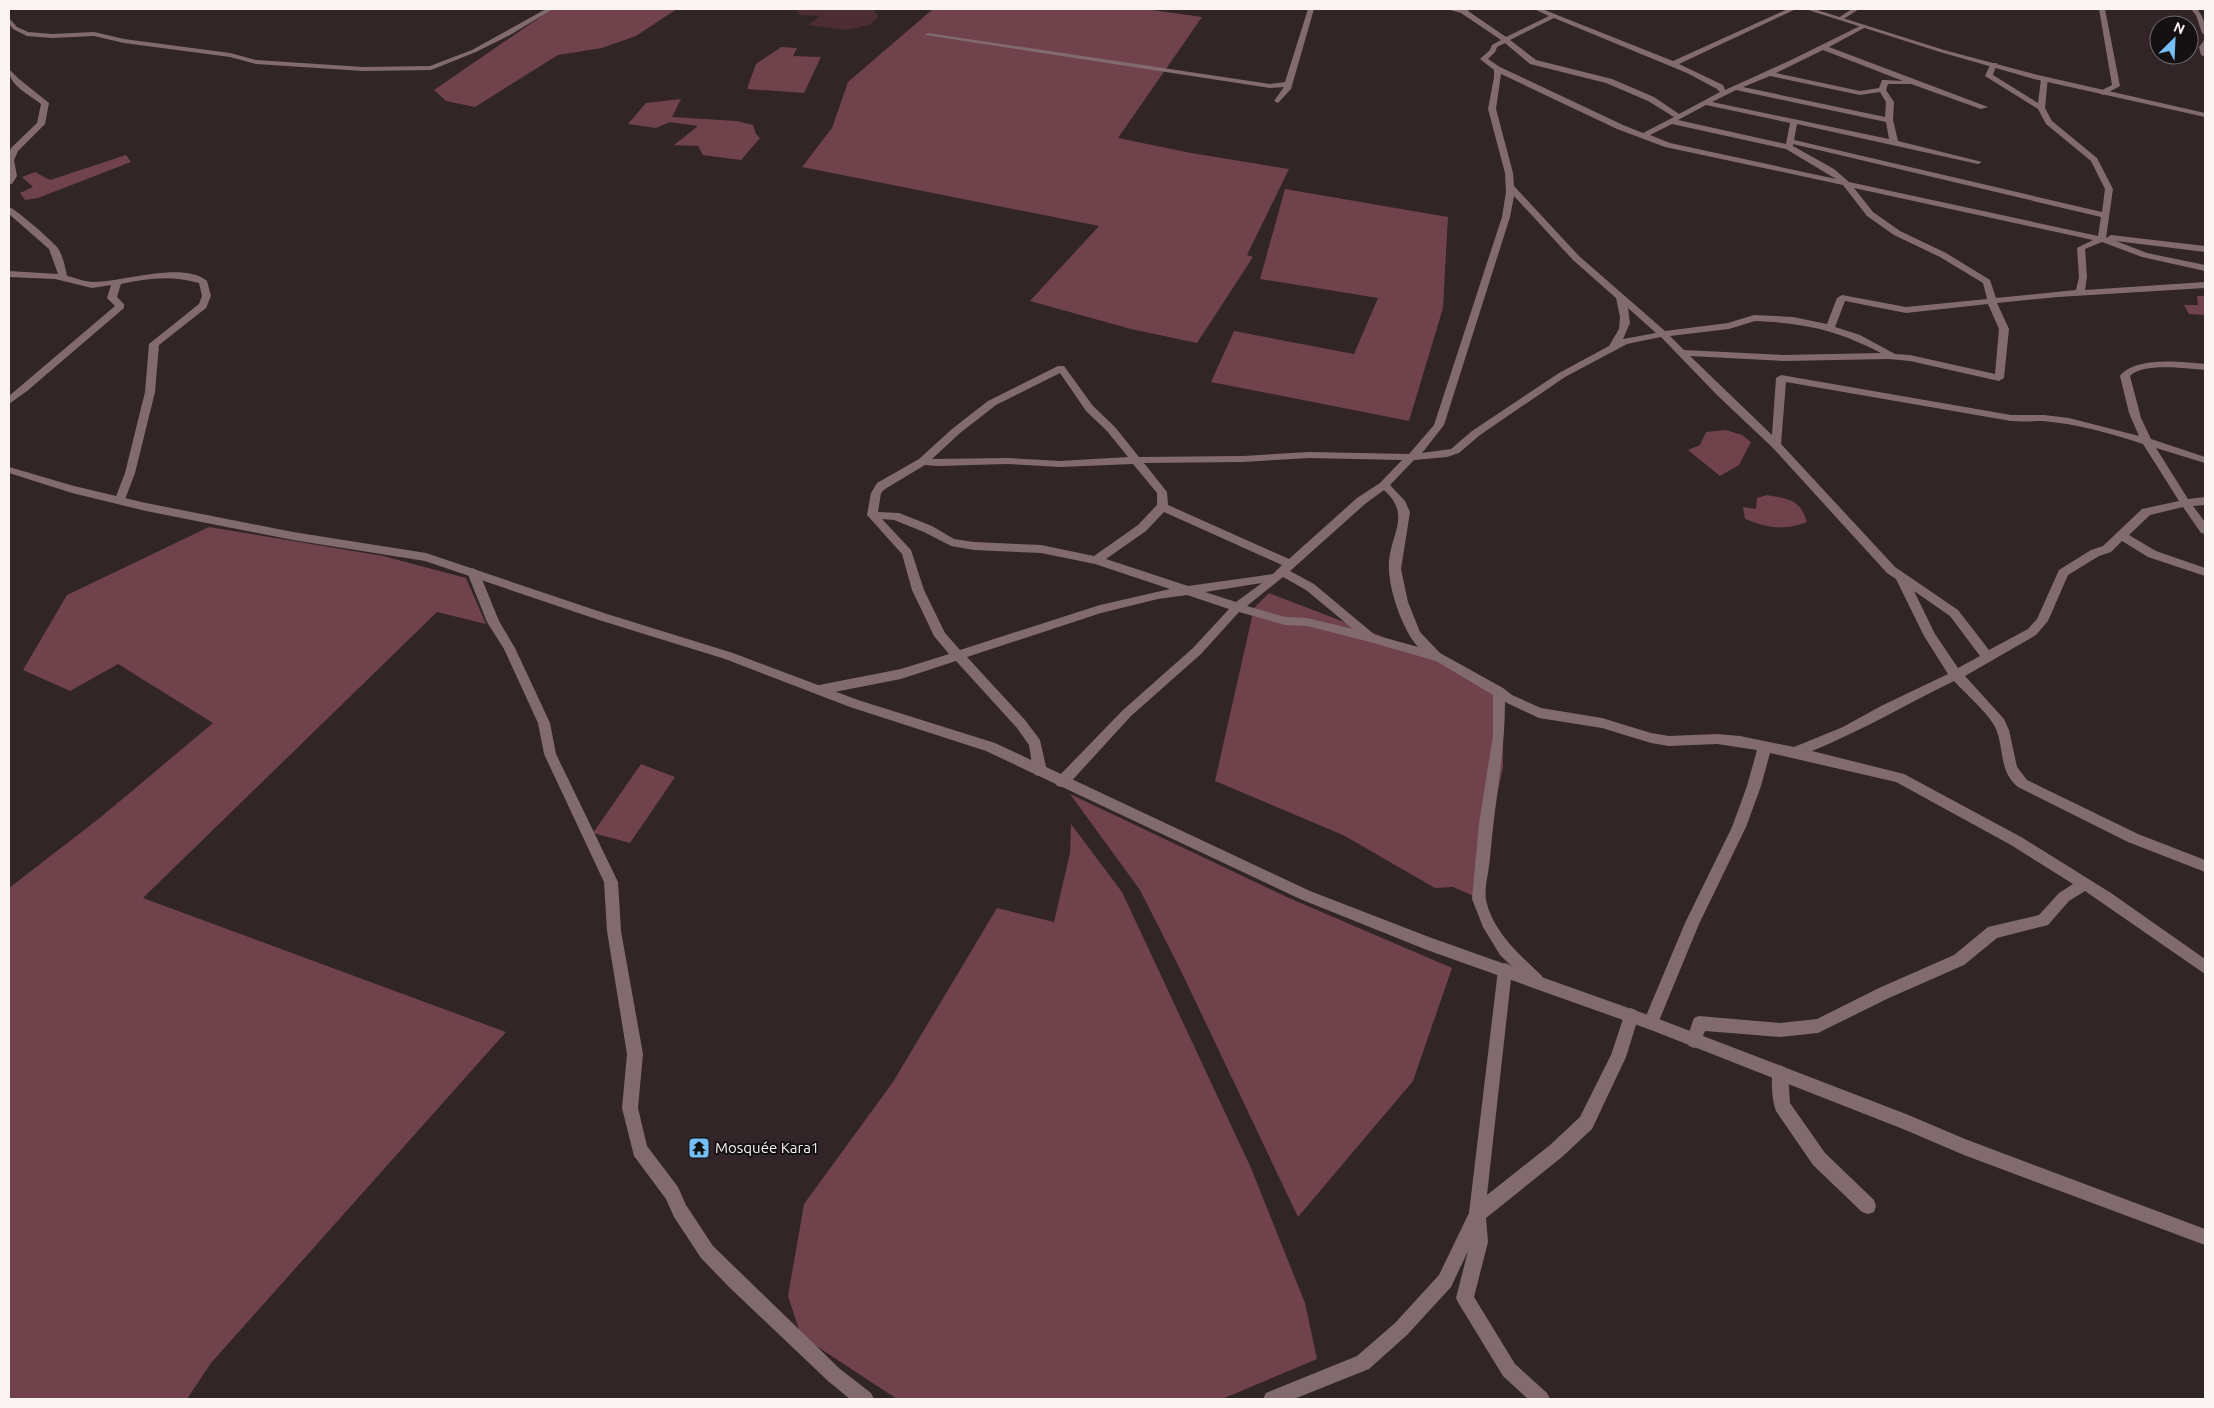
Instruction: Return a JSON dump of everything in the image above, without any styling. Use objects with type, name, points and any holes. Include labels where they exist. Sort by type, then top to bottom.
[{"type":"street","points":[[12,28],[41,36],[94,34],[124,41],[230,55],[256,62],[363,69],[431,68],[474,51],[541,16],[550,9]]},
{"type":"street","points":[[1278,101],[1288,84],[1311,9]]},
{"type":"street","points":[[1449,9],[1464,10],[1533,62],[1609,81],[1651,99],[1675,119],[2106,216]]},
{"type":"street","points":[[1537,9],[1672,64],[1712,82],[1720,87],[1724,93]]},
{"type":"street","points":[[1672,64],[1794,9]]},
{"type":"street","points":[[1808,9],[2045,79],[2205,115]]},
{"type":"street","points":[[1840,19],[1856,9]]},
{"type":"street","points":[[2102,9],[2116,86],[2103,93]]},
{"type":"street","points":[[2194,9],[2199,15],[2205,33]]},
{"type":"street","points":[[1554,16],[1494,46],[1493,52],[1484,59],[1497,68],[1567,103],[1643,136],[1668,144],[2102,239],[2145,256],[2205,268]]},
{"type":"street","points":[[9,20],[12,28],[9,36]]},
{"type":"street","points":[[1643,136],[1724,93],[1768,74],[1864,26]]},
{"type":"street","points":[[928,35],[1270,86],[1288,84]]},
{"type":"street","points":[[2205,41],[2202,47],[2205,55]]},
{"type":"street","points":[[1823,47],[1915,83],[1984,106]]},
{"type":"street","points":[[1994,65],[1989,76],[2041,108],[2049,122],[2094,160],[2109,189],[2102,239]]},
{"type":"street","points":[[1062,782],[1127,713],[1197,651],[1237,607],[1283,571],[1361,501],[1384,484],[1429,439],[1442,420],[1506,217],[1510,187],[1507,166],[1492,109],[1498,77],[1497,68]]},
{"type":"street","points":[[9,71],[16,81],[42,99],[45,104],[41,124],[14,150],[10,160],[13,176],[9,182]]},
{"type":"street","points":[[1768,74],[1860,93],[1882,90]]},
{"type":"street","points":[[2041,108],[2045,79]]},
{"type":"street","points":[[1882,90],[1885,82],[1915,83]]},
{"type":"street","points":[[1736,88],[1889,120]]},
{"type":"street","points":[[1882,90],[1890,102],[1889,120],[1894,142]]},
{"type":"street","points":[[1705,103],[1894,142],[1978,162]]},
{"type":"street","points":[[1789,144],[1794,122]]},
{"type":"street","points":[[1682,353],[1782,358],[1850,355],[1895,357],[1999,378],[2004,330],[1992,302],[1987,282],[1944,255],[1897,233],[1870,214],[1845,182],[1789,144]]},
{"type":"street","points":[[1510,187],[1560,242],[1663,334],[1720,393],[1776,445],[1891,570],[1954,613],[1987,656]]},
{"type":"street","points":[[9,209],[53,248],[59,261],[63,278]]},
{"type":"street","points":[[2080,294],[2083,277],[2081,248],[2102,239],[2118,238],[2205,249]]},
{"type":"street","points":[[9,274],[63,278],[92,285],[117,282],[140,276],[194,278],[204,281],[203,287],[207,298],[203,306],[154,344],[150,392],[130,473],[120,499]]},
{"type":"street","points":[[9,401],[48,370],[83,336],[121,306],[112,298],[117,282]]},
{"type":"street","points":[[1830,328],[1842,298],[1901,310],[2040,296],[2205,285]]},
{"type":"street","points":[[1614,346],[1623,335],[1625,325],[1620,297]]},
{"type":"street","points":[[923,461],[937,463],[1007,461],[1060,464],[1136,460],[1243,459],[1309,454],[1411,457],[1447,454],[1455,451],[1476,433],[1548,385],[1614,346],[1633,339],[1717,328],[1754,318],[1793,320],[1830,328],[1857,337],[1895,357]]},
{"type":"street","points":[[1776,445],[1782,358]]},
{"type":"street","points":[[2205,367],[2151,366],[2134,368],[2126,373],[2125,376],[2136,416],[2148,441],[2173,487],[2205,530]]},
{"type":"street","points":[[872,515],[876,493],[881,486],[923,461],[956,431],[992,403],[1061,368],[1100,422],[1111,429],[1162,492],[1164,500],[1157,514],[1124,541],[1096,560]]},
{"type":"street","points":[[1780,378],[2011,418],[2049,418],[2148,441],[2205,460]]},
{"type":"street","points":[[9,470],[72,489],[146,506],[293,536],[426,557],[603,617],[729,656],[854,704],[990,747],[1305,896],[1631,1015],[1694,1041],[1898,1118],[1964,1147],[2205,1237]]},
{"type":"street","points":[[1384,484],[1398,499],[1406,520],[1398,544],[1395,563],[1398,582],[1410,623],[1420,641],[1440,658],[1539,713],[1602,723],[1651,738],[1686,741],[1717,739],[1765,746],[1899,778],[2016,841],[2085,884],[2205,967]]},
{"type":"street","points":[[1796,752],[1847,731],[1885,709],[1956,675],[2032,632],[2045,616],[2063,573],[2094,552],[2107,549],[2146,512],[2185,503],[2205,501]]},
{"type":"street","points":[[1162,507],[1310,587],[1371,638]]},
{"type":"street","points":[[872,515],[895,516],[928,529],[951,542],[981,547],[1040,549],[1096,560],[1184,591],[1285,621],[1307,622],[1440,658]]},
{"type":"street","points":[[872,515],[908,553],[918,590],[940,636],[956,656],[1021,724],[1035,744],[1040,771]]},
{"type":"street","points":[[2121,535],[2152,554],[2205,572]]},
{"type":"street","points":[[819,690],[901,674],[1100,609],[1158,595],[1283,571]]},
{"type":"street","points":[[473,572],[494,622],[509,648],[544,724],[550,754],[611,882],[614,932],[635,1054],[630,1108],[640,1150],[672,1193],[680,1211],[707,1252],[834,1375],[865,1399]]},
{"type":"street","points":[[1902,579],[1930,636],[1956,675],[2000,723],[2005,732],[2011,769],[2019,780],[2073,809],[2170,854],[2205,866]]},
{"type":"street","points":[[1499,691],[1499,736],[1486,823],[1478,900],[1504,950],[1537,981]]},
{"type":"street","points":[[1651,1023],[1692,923],[1739,827],[1754,786],[1765,746]]},
{"type":"street","points":[[1694,1041],[1699,1023],[1780,1030],[1818,1026],[1884,992],[1959,960],[1993,932],[2044,920],[2064,897],[2085,884]]},
{"type":"street","points":[[1505,970],[1477,1214],[1479,1242],[1465,1298],[1509,1370],[1541,1399]]},
{"type":"street","points":[[1272,1399],[1363,1363],[1401,1329],[1445,1281],[1477,1214],[1556,1151],[1586,1124],[1618,1057],[1631,1015]]},
{"type":"street","points":[[1780,1073],[1782,1105],[1819,1159],[1868,1206]]},
{"type":"shaded area","points":[[552,9],[677,9],[636,36],[602,48],[558,55],[475,107],[446,101],[434,90]]},
{"type":"shaded area","points":[[796,9],[874,9],[878,17],[869,25],[847,30],[808,25],[820,16],[800,15]]},
{"type":"shaded area","points":[[933,9],[1145,9],[1202,17],[1118,138],[1191,153],[1289,169],[1247,255],[1253,257],[1197,343],[1131,329],[1030,301],[1099,226],[802,167],[832,128],[848,82]]},
{"type":"shaded area","points":[[781,47],[797,48],[793,56],[821,57],[804,93],[747,89],[756,64]]},
{"type":"shaded area","points":[[681,99],[672,117],[737,121],[753,125],[756,134],[760,138],[741,160],[703,155],[698,146],[674,145],[698,126],[670,122],[656,128],[628,124],[646,103]]},
{"type":"shaded area","points":[[126,155],[131,162],[38,198],[25,200],[20,193],[33,187],[22,177],[35,172],[50,180]]},
{"type":"shaded area","points":[[1285,189],[1448,217],[1443,308],[1409,421],[1211,382],[1234,331],[1354,354],[1378,298],[1260,279]]},
{"type":"shaded area","points":[[2197,296],[2205,296],[2205,315],[2189,314],[2184,305],[2198,305]]},
{"type":"shaded area","points":[[1726,430],[1742,435],[1751,442],[1739,465],[1720,476],[1688,450],[1700,445],[1706,432]]},
{"type":"shaded area","points":[[1767,495],[1793,501],[1801,509],[1807,522],[1790,527],[1776,527],[1761,525],[1745,519],[1743,507],[1756,509],[1757,498]]},
{"type":"shaded area","points":[[209,527],[383,556],[466,578],[486,624],[437,612],[143,898],[506,1032],[211,1363],[187,1399],[9,1399],[9,888],[101,817],[213,723],[118,664],[70,691],[23,670],[67,595]]},
{"type":"shaded area","points":[[1269,593],[1381,636],[1391,644],[1439,659],[1503,696],[1503,767],[1491,824],[1483,900],[1453,887],[1435,888],[1343,835],[1215,781],[1254,608]]},
{"type":"shaded area","points":[[641,764],[675,777],[630,843],[593,833]]},
{"type":"shaded area","points":[[1070,794],[1289,898],[1452,968],[1413,1081],[1298,1217],[1181,971],[1140,890]]},
{"type":"shaded area","points":[[1071,824],[1122,892],[1251,1168],[1305,1303],[1317,1359],[1222,1399],[897,1399],[801,1336],[788,1296],[804,1204],[893,1082],[997,908],[1054,922],[1070,853]]},
{"type":"place","name":"Mosquée Kara1","points":[[699,1148]]}]
